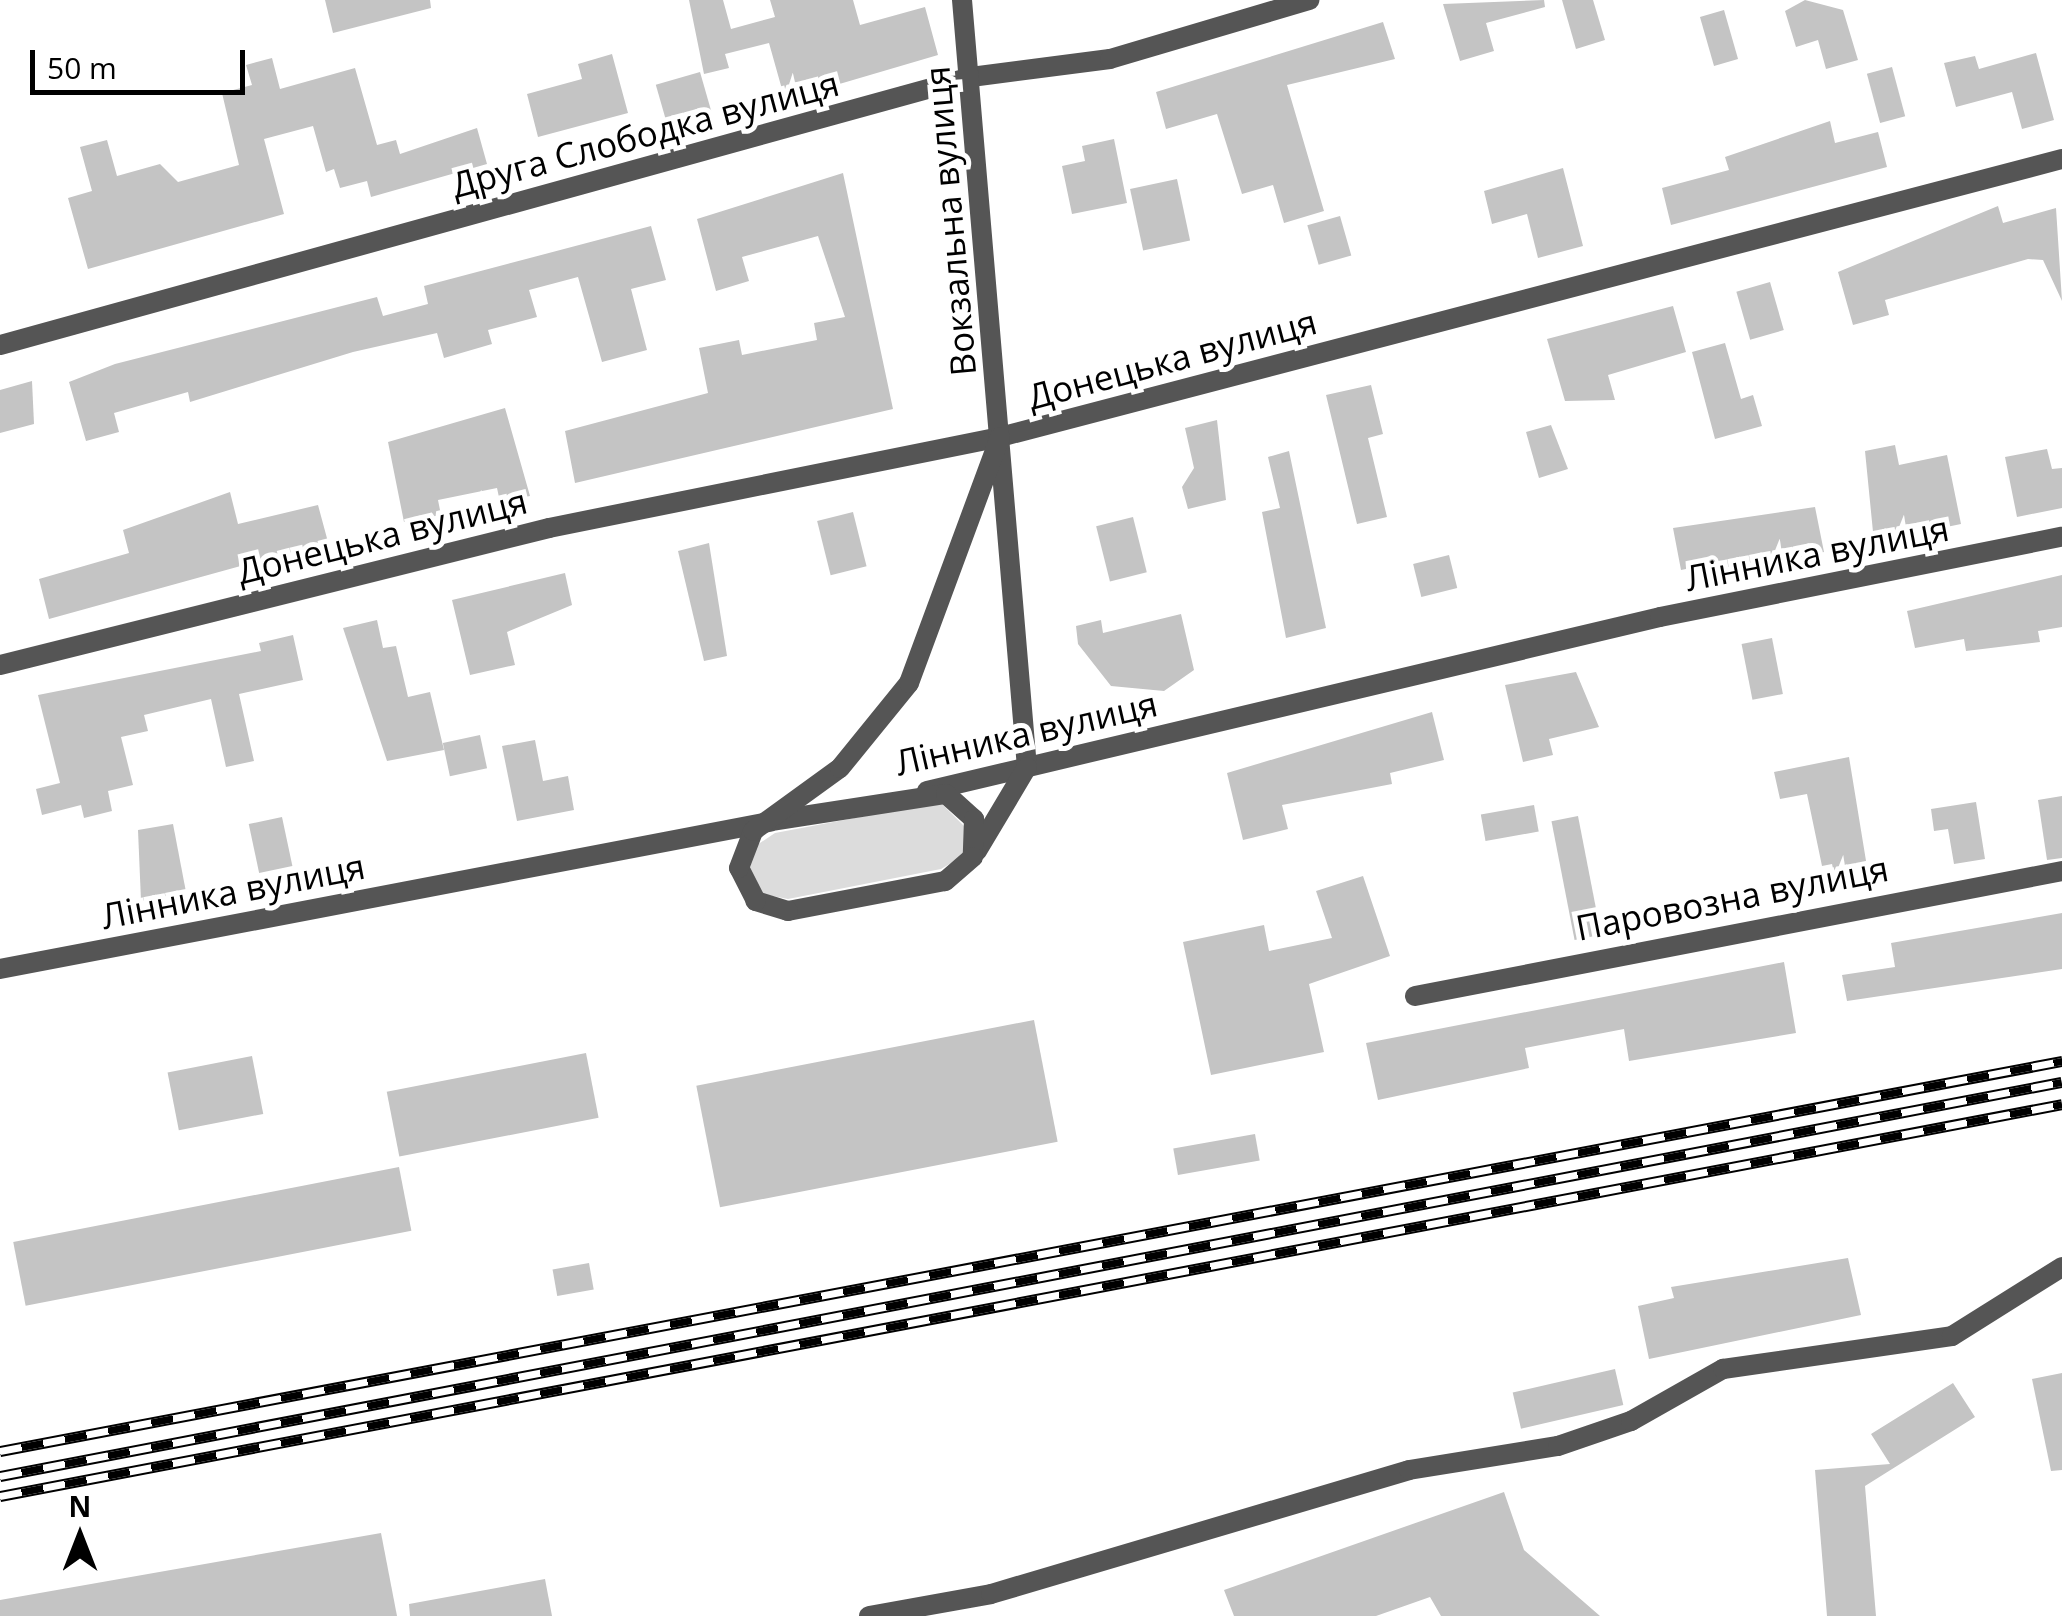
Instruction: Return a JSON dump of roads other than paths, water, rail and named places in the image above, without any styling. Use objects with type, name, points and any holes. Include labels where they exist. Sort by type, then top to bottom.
[{"type":"street","name":"Вокзальна вулиця","points":[[962,0],[972,77],[1027,767]]},
{"type":"street","name":"Друга Слободка вулиця","points":[[0,346],[972,77],[1110,59],[1309,0]]},
{"type":"street","name":"Донецька вулиця","points":[[0,664],[549,528],[1000,438],[2062,159]]},
{"type":"street","name":"Вокзальна вулиця","points":[[770,821],[840,768],[910,683],[1000,438]]},
{"type":"street","name":"Лінника вулиця","points":[[0,969],[927,791],[1660,617],[2062,537]]},
{"type":"street","points":[[731,829],[739,868],[756,900],[788,910],[945,881],[974,856],[1027,767]]},
{"type":"street","points":[[927,791],[963,803],[978,838],[974,856]]},
{"type":"street","points":[[739,868],[753,831],[770,821]]},
{"type":"street","name":"Паровозна вулиця","points":[[1415,996],[2062,871]]},
{"type":"street","points":[[869,1616],[991,1594],[1409,1470],[1558,1446],[1631,1421],[1723,1369],[1952,1336],[2059,1277]]},
{"type":"railway","points":[[0,1451],[2062,1061]]},
{"type":"railway","points":[[0,1476],[2062,1082]]},
{"type":"railway","points":[[0,1496],[2062,1104]]}]
